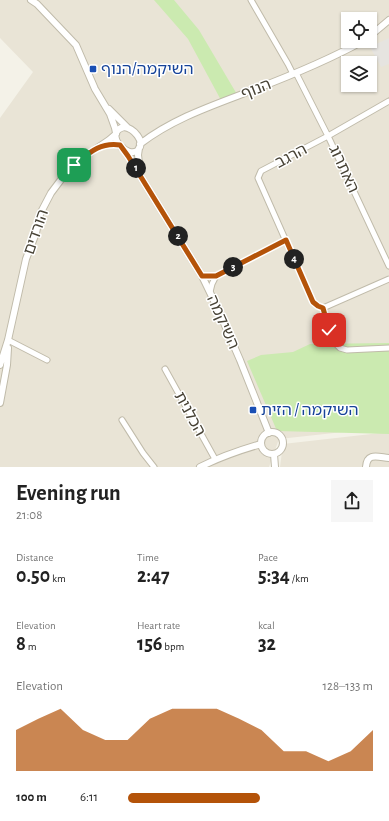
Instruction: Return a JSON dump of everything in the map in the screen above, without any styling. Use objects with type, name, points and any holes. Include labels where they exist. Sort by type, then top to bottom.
[{"type":"street","points":[[31,0],[37,4],[76,45],[95,89],[113,120],[116,139],[121,147],[131,152],[137,151],[140,146]]},
{"type":"street","name":"האתרוג","points":[[254,1],[328,136],[389,266]]},
{"type":"street","points":[[377,30],[389,20]]},
{"type":"street","name":"הנוף","points":[[140,146],[150,137],[178,120],[294,74],[348,48]]},
{"type":"street","name":"הרגב","points":[[286,240],[258,178],[262,171],[328,136],[389,101]]},
{"type":"street","points":[[105,105],[137,136],[140,141],[138,160],[141,176]]},
{"type":"street","points":[[116,133],[121,128],[130,129]]},
{"type":"street","name":"הורדים","points":[[0,365],[8,340],[26,259],[36,233],[40,214],[51,193],[66,173],[84,157],[110,140],[116,133]]},
{"type":"street","points":[[137,136],[142,138],[150,137]]},
{"type":"street","name":"הורדים","points":[[101,146],[113,144],[121,147]]},
{"type":"street","name":"השיקמה","points":[[121,147],[141,176],[202,276],[240,360],[269,433]]},
{"type":"street","points":[[202,276],[216,276],[286,240],[313,302],[323,308],[389,279]]},
{"type":"street","points":[[210,292],[216,276]]},
{"type":"street","points":[[323,308],[330,335],[334,343],[340,348],[347,350],[389,348]]},
{"type":"street","points":[[8,340],[47,360]]},
{"type":"street","name":"הורדים","points":[[0,403],[7,365],[8,340]]},
{"type":"street","name":"הכלנית","points":[[165,369],[215,459]]},
{"type":"street","points":[[122,420],[143,453],[154,467]]},
{"type":"street","points":[[269,433],[277,434],[282,440],[282,447],[274,454],[270,454],[262,449],[262,439],[269,433]]},
{"type":"street","points":[[200,467],[215,459],[261,444]]},
{"type":"street","points":[[274,454],[275,467]]},
{"type":"street","points":[[366,467],[368,458],[389,458]]},
{"type":"shaded area","points":[[0,0],[389,0],[389,427],[279,439],[269,467],[0,467],[0,118],[33,72],[0,38]]},
{"type":"shaded area","points":[[389,38],[389,64],[381,67],[377,60],[377,56],[375,56],[371,48],[377,48],[377,44]]},
{"type":"shaded area","points":[[389,432],[389,467],[280,467],[283,444]]},
{"type":"green space","points":[[154,0],[174,0],[199,30],[238,96],[222,102],[188,39]]},
{"type":"green space","points":[[389,343],[389,434],[277,431],[247,361],[261,355],[293,352],[310,344]]},
{"type":"place","name":"השיקמה/הנוף","points":[[93,69]]},
{"type":"place","name":"השיקמה / הזית","points":[[253,410]]},
{"type":"route","points":[[74,165],[101,146],[113,144],[120,145],[202,276],[216,276],[286,240],[313,302],[323,308],[329,330]]}]
